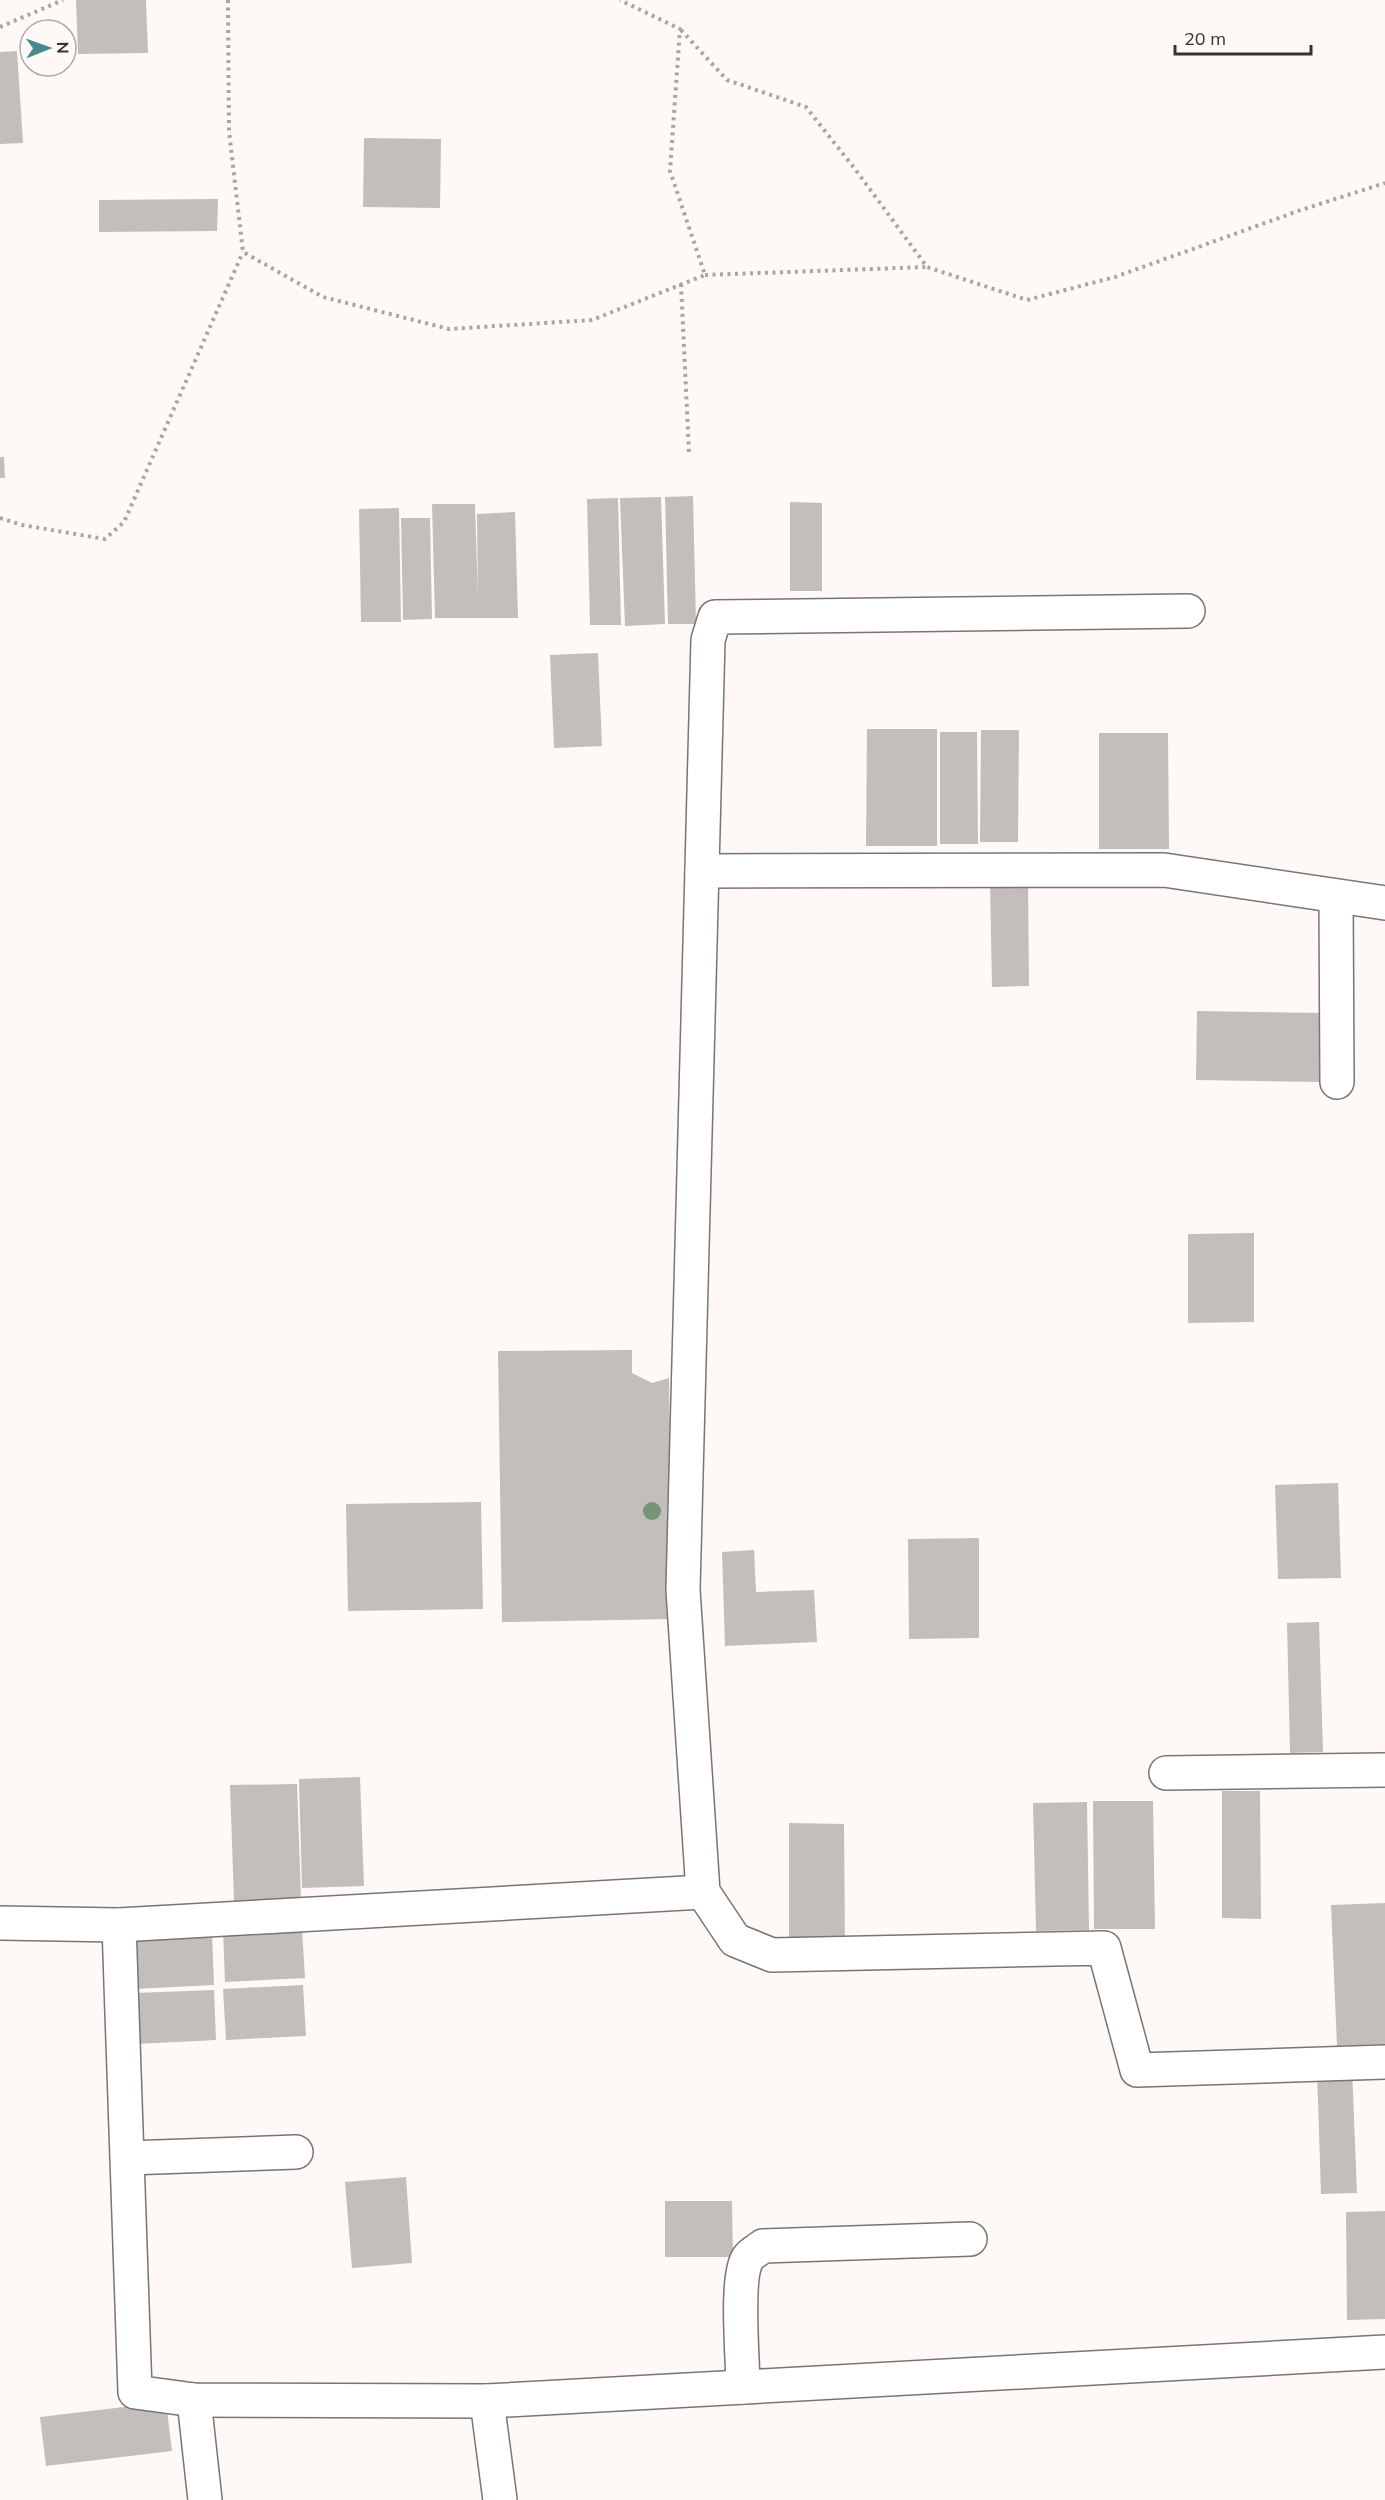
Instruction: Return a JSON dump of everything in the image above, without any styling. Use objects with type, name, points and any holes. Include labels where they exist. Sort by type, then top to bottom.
[{"type":"street","points":[[1188,611],[715,617],[708,640],[683,1590],[704,1892],[735,1940],[772,1955],[1104,1948],[1137,2070],[1385,2062]]},
{"type":"street","points":[[702,871],[1164,870],[1385,903]]},
{"type":"street","points":[[1336,896],[1337,1082]]},
{"type":"street","points":[[1166,1773],[1385,1770]]},
{"type":"street","points":[[0,1923],[119,1925],[704,1892]]},
{"type":"street","points":[[119,1925],[135,2392],[194,2400],[487,2401],[1385,2352]]},
{"type":"street","points":[[128,2158],[296,2152]]},
{"type":"street","points":[[743,2387],[741,2287],[743,2269],[748,2256],[763,2246],[970,2239]]},
{"type":"street","points":[[194,2400],[206,2500]]},
{"type":"street","points":[[487,2401],[500,2500]]},
{"type":"path","points":[[0,27],[63,0]]},
{"type":"path","points":[[0,518],[22,525],[105,539],[124,522],[243,252],[229,130],[228,0]]},
{"type":"path","points":[[620,0],[680,29],[727,80],[806,107],[927,267]]},
{"type":"path","points":[[680,29],[670,171],[705,275]]},
{"type":"path","points":[[243,252],[323,297],[449,329],[592,320],[705,275],[927,267],[1027,300],[1115,278],[1301,210],[1384,183]]},
{"type":"path","points":[[681,284],[689,453]]},
{"type":"building","points":[[76,0],[146,0],[148,53],[78,54]]},
{"type":"building","points":[[17,51],[23,143],[0,144],[0,52]]},
{"type":"building","points":[[364,138],[441,139],[440,208],[363,207]]},
{"type":"building","points":[[218,199],[217,231],[99,232],[99,200]]},
{"type":"building","points":[[0,457],[4,457],[5,478],[0,478]]},
{"type":"building","points":[[693,496],[696,624],[668,624],[665,497]]},
{"type":"building","points":[[661,497],[665,624],[625,626],[620,498]]},
{"type":"building","points":[[618,498],[621,625],[590,625],[587,499]]},
{"type":"building","points":[[790,502],[822,503],[822,591],[790,591]]},
{"type":"building","points":[[432,504],[475,504],[478,598],[477,514],[515,512],[518,618],[435,618]]},
{"type":"building","points":[[399,508],[401,622],[361,622],[359,509]]},
{"type":"building","points":[[401,518],[430,518],[432,619],[403,620]]},
{"type":"building","points":[[598,653],[602,746],[554,748],[550,655]]},
{"type":"building","points":[[867,729],[937,729],[937,846],[866,846]]},
{"type":"building","points":[[981,730],[1019,730],[1018,842],[980,842]]},
{"type":"building","points":[[940,732],[977,732],[978,844],[940,844]]},
{"type":"building","points":[[1099,733],[1168,733],[1169,849],[1099,849]]},
{"type":"building","points":[[990,881],[1028,881],[1029,986],[992,987]]},
{"type":"building","points":[[1197,1011],[1326,1013],[1325,1082],[1196,1080]]},
{"type":"building","points":[[1254,1233],[1254,1322],[1188,1323],[1188,1234]]},
{"type":"building","points":[[632,1350],[632,1373],[652,1383],[669,1378],[672,1619],[502,1622],[498,1351]]},
{"type":"building","points":[[1338,1483],[1341,1578],[1278,1579],[1275,1485]]},
{"type":"building","points":[[481,1502],[483,1609],[348,1611],[346,1504]]},
{"type":"building","points":[[979,1538],[979,1638],[909,1639],[908,1539]]},
{"type":"building","points":[[754,1550],[756,1592],[814,1590],[817,1642],[725,1646],[722,1552]]},
{"type":"building","points":[[1319,1622],[1323,1752],[1290,1753],[1287,1623]]},
{"type":"building","points":[[360,1777],[364,1886],[302,1888],[299,1779]]},
{"type":"building","points":[[297,1784],[301,1899],[234,1901],[230,1785]]},
{"type":"building","points":[[1222,1791],[1260,1791],[1261,1919],[1222,1918]]},
{"type":"building","points":[[1093,1801],[1153,1801],[1155,1929],[1094,1929]]},
{"type":"building","points":[[1087,1802],[1089,1930],[1036,1931],[1033,1803]]},
{"type":"building","points":[[789,1823],[844,1824],[845,1942],[789,1942]]},
{"type":"building","points":[[1385,1903],[1385,2044],[1337,2046],[1331,1905]]},
{"type":"building","points":[[302,1928],[305,1978],[225,1982],[223,1931]]},
{"type":"building","points":[[212,1934],[214,1985],[134,1989],[131,1938]]},
{"type":"building","points":[[303,1985],[306,2036],[226,2040],[223,1989]]},
{"type":"building","points":[[214,1990],[216,2040],[136,2044],[134,1993]]},
{"type":"building","points":[[1352,2068],[1357,2193],[1321,2194],[1317,2069]]},
{"type":"building","points":[[406,2177],[412,2263],[352,2268],[345,2182]]},
{"type":"building","points":[[665,2201],[732,2201],[733,2257],[665,2257]]},
{"type":"building","points":[[1385,2211],[1385,2319],[1347,2320],[1346,2212]]},
{"type":"building","points":[[166,2402],[172,2451],[46,2466],[40,2417]]}]
